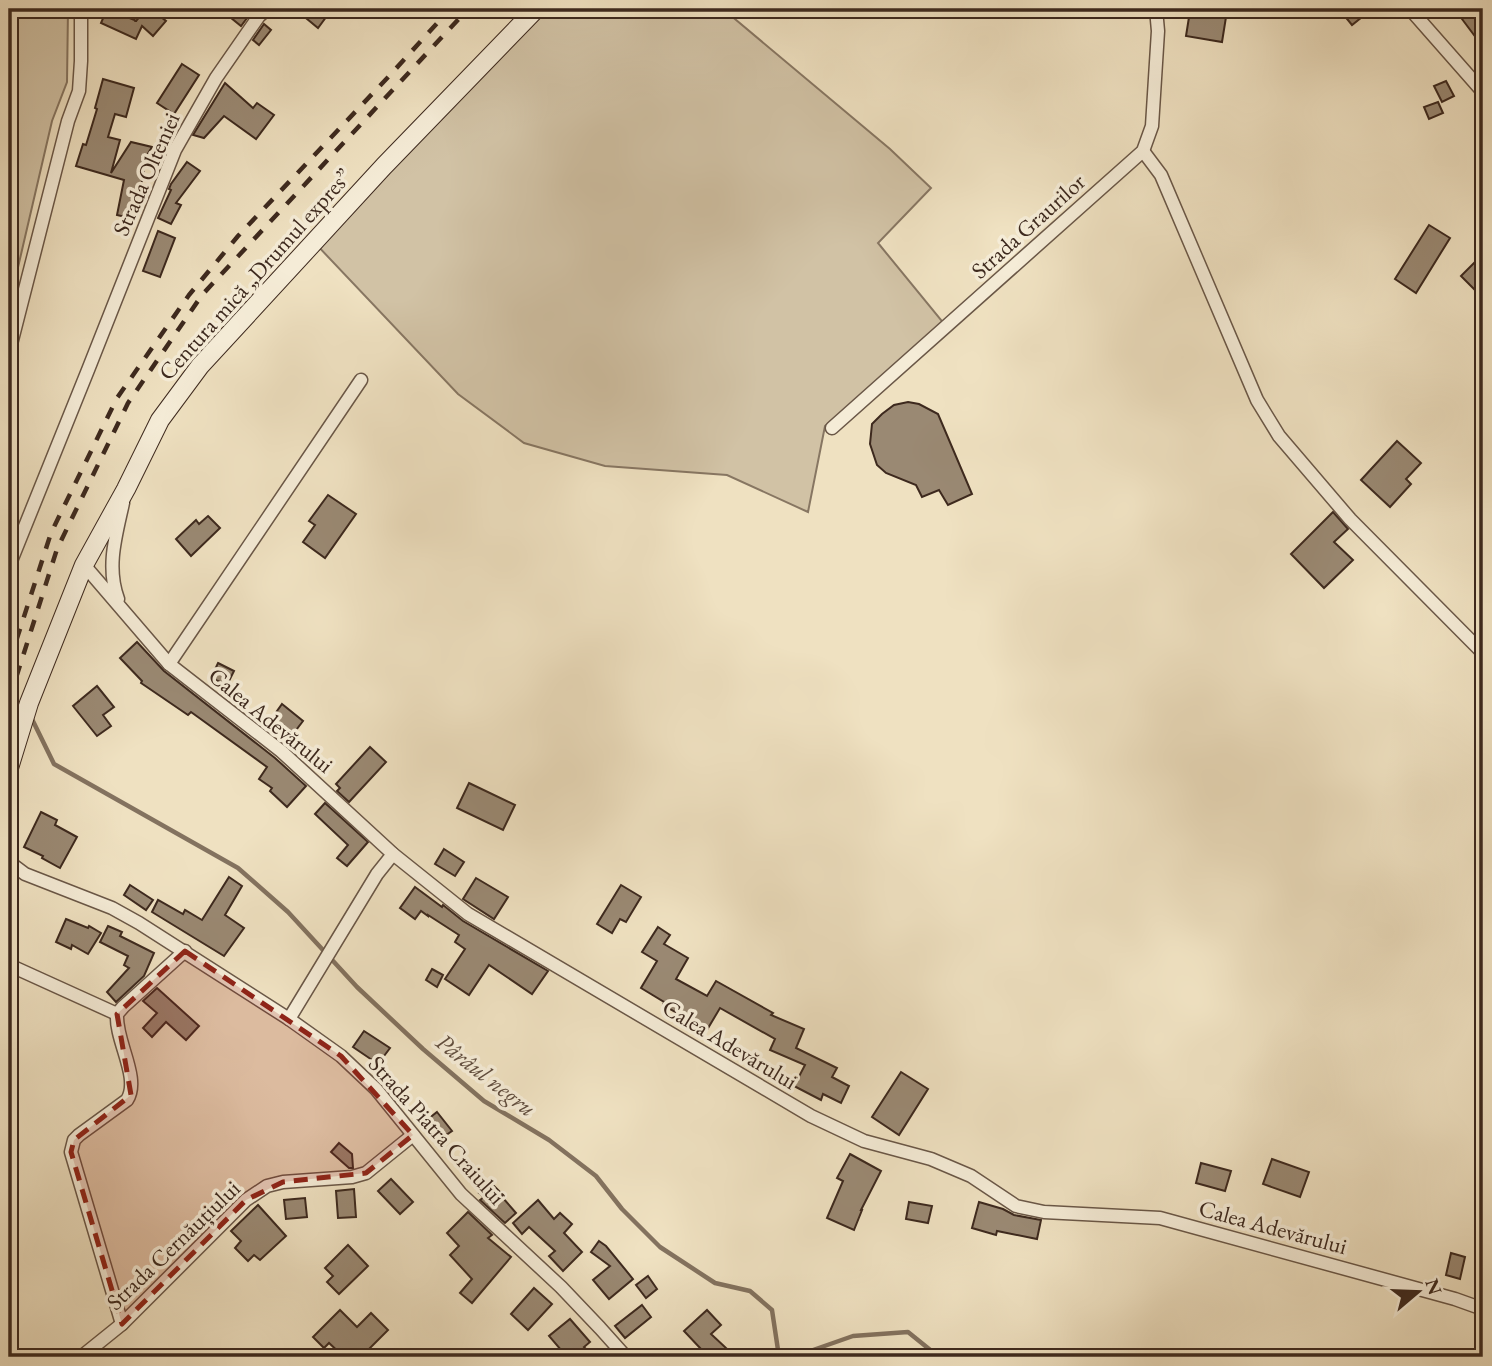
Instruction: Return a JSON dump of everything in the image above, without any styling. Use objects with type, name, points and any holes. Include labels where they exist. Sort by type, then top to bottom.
[{"type":"main road","name":"Centura mică „Drumul expres”","points":[[9,768],[29,703],[84,565],[160,420],[200,366],[384,166],[536,9]]},
{"type":"street","points":[[9,352],[68,121],[79,91],[81,9]]},
{"type":"street","name":"Strada Olteniei","points":[[9,566],[175,150],[216,78],[259,16],[267,9]]},
{"type":"street","points":[[1156,9],[1158,30],[1152,126],[1143,151],[1161,175],[1257,400],[1279,436],[1350,520],[1483,653]]},
{"type":"street","points":[[1410,9],[1483,92]]},
{"type":"street","name":"Strada Graurilor","points":[[832,428],[1143,151]]},
{"type":"street","points":[[169,664],[361,380]]},
{"type":"street","points":[[122,609],[113,585],[111,556],[126,489]]},
{"type":"street","name":"Calea Adevărului","points":[[84,565],[169,664],[281,751],[393,854],[468,914],[811,1116],[864,1141],[931,1159],[971,1176],[1016,1206],[1044,1212],[1160,1218],[1483,1309]]},
{"type":"street","points":[[289,1019],[377,874],[393,854]]},
{"type":"street","name":"Strada Piatra Craiului","points":[[9,862],[25,874],[112,908],[185,951],[341,1056],[376,1089],[461,1194],[561,1287],[626,1357]]},
{"type":"street","points":[[117,1014],[185,951]]},
{"type":"street","points":[[9,965],[117,1014]]},
{"type":"street","points":[[117,1014],[118,1030],[132,1080],[131,1095],[74,1139],[71,1152],[122,1324]]},
{"type":"street","name":"Strada Cernăuțiului","points":[[81,1357],[122,1324],[246,1199],[267,1186],[283,1182],[352,1177],[366,1173],[413,1135]]},
{"type":"highlighted area","points":[[185,951],[341,1056],[413,1135],[366,1173],[283,1182],[246,1200],[122,1324],[71,1152],[74,1140],[131,1095],[117,1014]]},
{"type":"shaded area","points":[[9,9],[68,9],[67,82],[52,121],[9,306]]},
{"type":"shaded area","points":[[536,9],[723,9],[890,149],[931,188],[878,243],[946,326],[825,426],[808,512],[727,475],[605,466],[524,443],[458,394],[314,242]]},
{"type":"building","points":[[107,9],[136,21],[146,9],[151,9],[166,21],[153,36],[142,26],[136,39],[101,23]]},
{"type":"building","points":[[220,9],[244,9],[250,14],[241,26]]},
{"type":"building","points":[[295,9],[332,9],[318,28]]},
{"type":"building","points":[[1339,9],[1372,9],[1352,25]]},
{"type":"building","points":[[1475,9],[1483,9],[1483,47],[1462,19]]},
{"type":"building","points":[[1190,11],[1226,17],[1222,42],[1186,36]]},
{"type":"building","points":[[264,24],[271,30],[259,45],[253,40]]},
{"type":"building","points":[[182,64],[199,75],[174,114],[157,103]]},
{"type":"building","points":[[103,79],[134,88],[126,117],[115,114],[108,137],[120,140],[111,173],[131,142],[152,147],[139,168],[144,172],[134,219],[117,215],[124,180],[76,166],[83,144],[86,145]]},
{"type":"building","points":[[1446,81],[1454,96],[1442,102],[1434,86]]},
{"type":"building","points":[[225,83],[253,108],[257,103],[274,115],[256,139],[224,116],[204,138],[193,135]]},
{"type":"building","points":[[1438,102],[1443,113],[1429,119],[1424,107]]},
{"type":"building","points":[[187,162],[200,171],[176,203],[181,205],[171,224],[158,218],[171,190],[171,184]]},
{"type":"building","points":[[1429,225],[1450,238],[1416,293],[1395,279]]},
{"type":"building","points":[[158,231],[175,238],[160,277],[143,271]]},
{"type":"building","points":[[1483,254],[1483,282],[1475,290],[1461,276]]},
{"type":"building","points":[[908,402],[919,404],[938,414],[972,494],[948,505],[939,490],[922,497],[916,485],[886,473],[877,465],[870,444],[872,424],[894,405]]},
{"type":"building","points":[[1397,441],[1421,463],[1406,479],[1411,484],[1390,507],[1361,480]]},
{"type":"building","points":[[328,495],[356,514],[325,558],[303,542],[315,525],[309,521]]},
{"type":"building","points":[[1333,512],[1348,529],[1334,542],[1353,560],[1324,588],[1291,554]]},
{"type":"building","points":[[208,516],[220,528],[191,556],[176,539],[196,520],[199,524]]},
{"type":"building","points":[[137,642],[164,671],[275,758],[306,786],[287,807],[270,791],[272,788],[259,779],[267,767],[191,712],[188,715],[141,683],[120,658]]},
{"type":"building","points":[[218,663],[234,671],[227,685],[211,678]]},
{"type":"building","points":[[97,686],[114,707],[103,715],[111,726],[97,736],[73,706]]},
{"type":"building","points":[[282,704],[303,721],[293,734],[272,718]]},
{"type":"building","points":[[370,747],[386,762],[349,802],[337,791],[340,788],[336,784]]},
{"type":"building","points":[[469,783],[515,805],[503,830],[457,808]]},
{"type":"building","points":[[325,803],[368,842],[347,866],[337,858],[348,845],[315,814]]},
{"type":"building","points":[[41,812],[57,820],[55,825],[77,837],[60,868],[24,847]]},
{"type":"building","points":[[444,849],[464,862],[455,876],[435,864]]},
{"type":"building","points":[[229,877],[242,886],[225,915],[244,928],[224,956],[152,912],[158,900],[183,914],[185,910],[202,920]]},
{"type":"building","points":[[476,878],[508,897],[494,919],[463,899]]},
{"type":"building","points":[[130,885],[153,900],[146,910],[124,895]]},
{"type":"building","points":[[621,885],[641,897],[626,922],[620,919],[612,933],[597,924]]},
{"type":"building","points":[[415,887],[463,921],[548,971],[532,994],[489,965],[469,995],[445,979],[465,949],[455,942],[459,935],[428,915],[421,911],[415,919],[400,908]]},
{"type":"building","points":[[66,919],[101,933],[88,954],[72,945],[71,949],[56,942]]},
{"type":"building","points":[[108,926],[122,932],[120,936],[154,953],[144,976],[116,1002],[107,992],[129,968],[124,965],[128,956],[100,942]]},
{"type":"building","points":[[658,927],[670,935],[664,944],[688,958],[676,979],[707,996],[716,981],[773,1013],[771,1015],[804,1029],[796,1048],[837,1068],[832,1077],[849,1086],[841,1103],[823,1094],[821,1100],[794,1086],[805,1065],[770,1050],[775,1039],[720,1008],[707,1030],[663,1005],[664,1002],[641,988],[657,961],[642,952]]},
{"type":"building","points":[[432,969],[443,975],[437,987],[426,980]]},
{"type":"building","points":[[157,988],[199,1026],[186,1040],[166,1022],[152,1037],[143,1028],[157,1013],[143,1001]]},
{"type":"building","points":[[364,1031],[390,1048],[378,1064],[353,1047]]},
{"type":"building","points":[[901,1072],[928,1089],[899,1135],[872,1117]]},
{"type":"building","points":[[437,1112],[452,1131],[436,1142],[422,1124]]},
{"type":"building","points":[[339,1143],[352,1154],[353,1168],[349,1168],[331,1152]]},
{"type":"building","points":[[850,1154],[881,1171],[854,1230],[827,1218],[843,1181],[837,1178]]},
{"type":"building","points":[[1272,1159],[1309,1172],[1300,1197],[1263,1184]]},
{"type":"building","points":[[1201,1163],[1231,1171],[1225,1191],[1196,1183]]},
{"type":"building","points":[[391,1179],[413,1202],[400,1214],[378,1191]]},
{"type":"building","points":[[490,1182],[516,1213],[505,1223],[480,1200],[484,1197],[479,1193]]},
{"type":"building","points":[[354,1189],[356,1217],[338,1218],[336,1191]]},
{"type":"building","points":[[305,1198],[307,1217],[286,1219],[284,1200]]},
{"type":"building","points":[[538,1200],[554,1219],[560,1213],[572,1224],[564,1233],[582,1252],[563,1271],[549,1256],[555,1251],[529,1227],[522,1234],[513,1223]]},
{"type":"building","points":[[909,1202],[932,1206],[928,1223],[906,1219]]},
{"type":"building","points":[[979,1202],[1014,1215],[1041,1220],[1037,1239],[997,1231],[996,1235],[972,1228]]},
{"type":"building","points":[[258,1205],[286,1236],[260,1260],[254,1255],[248,1261],[235,1248],[241,1241],[231,1231]]},
{"type":"building","points":[[468,1212],[492,1235],[488,1238],[511,1257],[472,1303],[460,1293],[472,1279],[450,1255],[459,1246],[447,1233]]},
{"type":"building","points":[[599,1241],[633,1279],[609,1299],[593,1280],[610,1266],[591,1252]]},
{"type":"building","points":[[348,1245],[368,1266],[339,1294],[327,1282],[333,1276],[325,1268]]},
{"type":"building","points":[[1451,1253],[1465,1257],[1460,1279],[1446,1275]]},
{"type":"building","points":[[648,1276],[657,1289],[646,1298],[636,1285]]},
{"type":"building","points":[[534,1288],[552,1304],[528,1330],[511,1314]]},
{"type":"building","points":[[642,1305],[651,1317],[625,1338],[615,1326]]},
{"type":"building","points":[[340,1310],[357,1327],[371,1313],[388,1330],[361,1357],[344,1357],[329,1343],[324,1348],[313,1337]]},
{"type":"building","points":[[707,1310],[721,1325],[711,1334],[726,1348],[717,1357],[692,1357],[701,1349],[684,1331]]},
{"type":"building","points":[[570,1319],[590,1342],[584,1347],[593,1357],[567,1357],[549,1336]]},
{"type":"waterway","name":"Pârâul negru","points":[[31,717],[54,764],[238,868],[288,912],[357,987],[423,1049],[484,1101],[549,1140],[596,1176],[622,1209],[660,1247],[715,1283],[750,1291],[772,1310],[778,1350],[796,1356],[853,1336],[908,1332],[939,1357]]},
{"type":"railway","points":[[9,663],[51,533],[117,398],[189,295],[238,236],[450,9]]},
{"type":"railway","points":[[9,700],[57,549],[128,403],[202,295],[468,9]]}]
